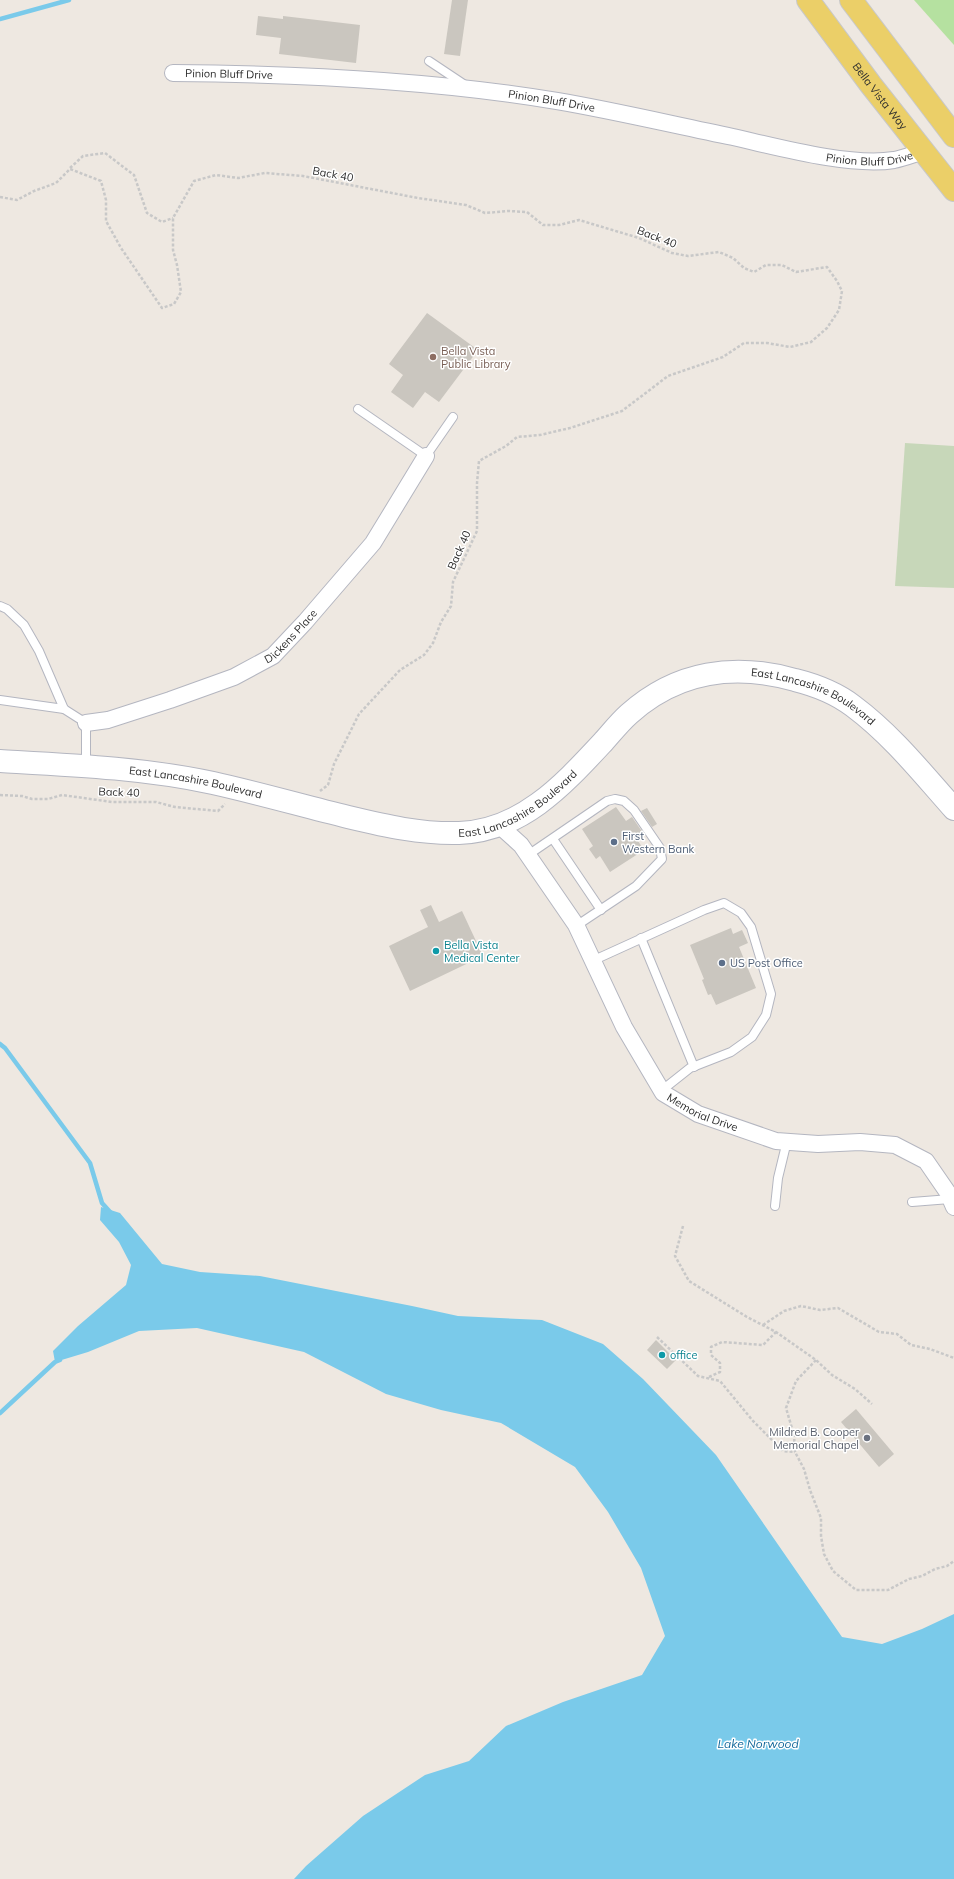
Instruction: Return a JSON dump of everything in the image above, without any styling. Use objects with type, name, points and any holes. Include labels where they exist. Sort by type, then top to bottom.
[{"type":"main road","name":"Bella Vista Way","points":[[808,0],[871,85],[954,190]]},
{"type":"main road","points":[[851,0],[954,136]]},
{"type":"main road","name":"East Lancashire Boulevard","points":[[0,761],[86,766],[161,774],[212,783],[394,828],[425,833],[463,833],[500,826],[518,818],[537,806],[567,780],[630,713],[658,693],[676,683],[707,674],[743,670],[778,675],[817,686],[852,705],[891,739],[954,809]]},
{"type":"street","name":"Pinion Bluff Drive","points":[[173,73],[305,75],[471,89],[556,101],[612,111],[832,157],[870,161],[894,160],[924,151]]},
{"type":"street","name":"Dickens Place","points":[[86,723],[108,720],[170,700],[234,677],[273,656],[305,622],[373,543],[426,456]]},
{"type":"street","name":"Memorial Drive","points":[[500,826],[521,845],[576,926],[624,1027],[663,1094],[698,1114],[776,1140],[818,1144],[860,1142],[895,1145],[926,1161],[952,1203]]},
{"type":"lane","points":[[429,61],[471,89]]},
{"type":"lane","points":[[358,409],[426,456],[453,417]]},
{"type":"lane","points":[[0,606],[7,609],[24,625],[39,651],[64,709]]},
{"type":"lane","points":[[0,700],[64,709],[86,723],[86,766]]},
{"type":"lane","points":[[528,855],[607,801],[615,799],[624,801],[634,810],[660,848],[662,859],[649,874],[636,886],[576,926]]},
{"type":"lane","points":[[553,838],[601,910]]},
{"type":"lane","points":[[592,961],[704,910],[724,903],[741,913],[751,927],[770,994],[766,1015],[752,1037],[731,1052],[694,1067],[661,1090]]},
{"type":"lane","points":[[641,938],[694,1067]]},
{"type":"lane","points":[[775,1206],[778,1178],[787,1141]]},
{"type":"lane","points":[[912,1202],[952,1203]]},
{"type":"path","points":[[0,197],[17,200],[34,191],[56,183],[83,156],[105,153],[134,174],[147,213],[162,222],[173,218]]},
{"type":"path","name":"Back 40","points":[[70,169],[101,181],[106,200],[106,221],[121,248],[162,308],[174,304],[181,292],[173,250],[173,218],[194,181],[216,175],[238,178],[265,174],[302,176],[418,198],[466,205],[484,213],[508,211],[527,212],[543,225],[559,225],[579,220],[639,238],[672,253],[688,256],[719,252],[733,258],[744,268],[754,272],[766,265],[782,265],[796,272],[826,267],[837,281],[842,291],[839,310],[827,328],[811,342],[790,347],[767,343],[744,343],[723,357],[668,376],[622,411],[570,428],[517,437],[506,446],[479,461],[477,483],[477,531],[453,582],[451,606],[441,622],[433,642],[424,655],[400,670],[359,714],[334,764],[328,785],[321,791],[316,791]]},
{"type":"path","name":"Back 40","points":[[0,795],[9,794],[40,799],[62,795],[112,802],[156,802],[175,807],[218,811],[225,805],[227,800]]},
{"type":"path","points":[[683,1226],[675,1256],[688,1280],[735,1310],[776,1332],[816,1360],[832,1375],[855,1389],[872,1404]]},
{"type":"path","points":[[763,1325],[784,1311],[801,1306],[820,1310],[838,1308],[879,1332],[897,1334],[911,1346],[930,1349],[954,1358]]},
{"type":"path","points":[[709,1377],[720,1372],[720,1363],[711,1355],[711,1347],[722,1342],[763,1345],[776,1332]]},
{"type":"path","points":[[657,1337],[698,1376],[709,1377],[720,1381],[729,1390],[753,1421],[783,1451],[795,1452]]},
{"type":"path","points":[[816,1360],[796,1381],[786,1408],[794,1435],[795,1452],[804,1469],[810,1490],[821,1518],[821,1536],[824,1554],[834,1571],[856,1590],[888,1590],[909,1579],[922,1576],[935,1569],[947,1566],[954,1561]]},
{"type":"green space","points":[[914,0],[954,0],[954,45]]},
{"type":"green space","points":[[905,443],[954,446],[954,588],[895,586]]},
{"type":"water","name":"Lake Norwood","points":[[101,1207],[120,1213],[162,1264],[200,1272],[260,1276],[458,1316],[542,1320],[603,1344],[643,1379],[716,1455],[842,1637],[882,1644],[922,1629],[954,1614],[954,1879],[294,1879],[306,1866],[363,1816],[425,1775],[469,1761],[506,1726],[563,1702],[642,1675],[665,1636],[641,1568],[608,1512],[575,1467],[501,1423],[441,1410],[386,1394],[304,1352],[197,1328],[139,1331],[88,1352],[55,1362],[53,1351],[78,1326],[126,1285],[131,1265],[119,1242],[100,1220]]},
{"type":"building","points":[[452,0],[468,0],[460,56],[444,54]]},
{"type":"building","points":[[258,16],[283,19],[283,16],[360,25],[356,63],[279,54],[281,38],[256,35]]},
{"type":"building","name":"Bella Vista Public Library","points":[[427,313],[478,350],[439,402],[425,392],[413,408],[391,392],[403,375],[389,364]]},
{"type":"building","name":"First Western Bank","points":[[616,807],[626,821],[632,817],[643,833],[636,838],[644,850],[610,872],[600,856],[596,859],[589,849],[593,846],[582,829]]},
{"type":"building","points":[[647,808],[657,824],[652,827],[641,811]]},
{"type":"building","name":"Bella Vista Medical Center","points":[[431,905],[439,922],[462,911],[483,956],[410,991],[389,946],[428,927],[420,910]]},
{"type":"building","name":"US Post Office","points":[[731,928],[733,934],[742,930],[748,943],[739,947],[756,988],[716,1005],[711,994],[708,995],[702,980],[704,979],[690,945]]},
{"type":"building","name":"office","points":[[656,1340],[676,1360],[667,1369],[647,1350]]},
{"type":"building","name":"Mildred B. Cooper Memorial Chapel","points":[[856,1409],[894,1454],[879,1467],[841,1422]]},
{"type":"waterway","points":[[0,19],[69,0]]},
{"type":"waterway","points":[[0,1044],[5,1048],[90,1163],[102,1203],[111,1213]]},
{"type":"waterway","points":[[0,1413],[55,1362],[60,1360]]},
{"type":"place","name":"Bella Vista Public Library","points":[[433,357]]},
{"type":"place","name":"First Western Bank","points":[[614,842]]},
{"type":"place","name":"Bella Vista Medical Center","points":[[436,951]]},
{"type":"place","name":"US Post Office","points":[[722,963]]},
{"type":"place","name":"office","points":[[662,1355]]},
{"type":"place","name":"Mildred B. Cooper Memorial Chapel","points":[[867,1438]]}]
